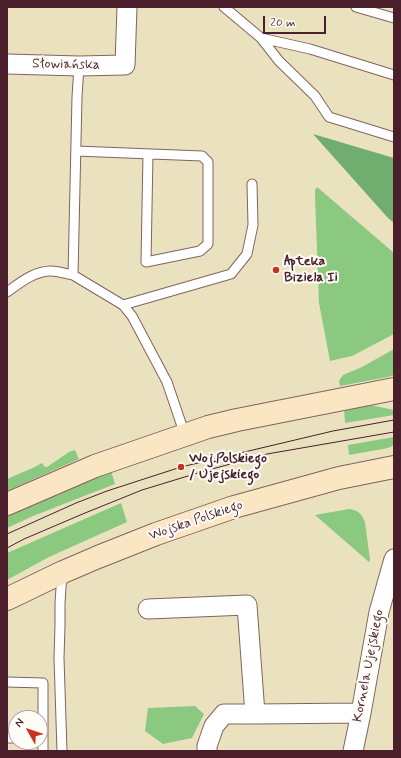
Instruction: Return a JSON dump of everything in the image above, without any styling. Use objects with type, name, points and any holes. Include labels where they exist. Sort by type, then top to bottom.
[{"type":"street","name":"Słowiańska","points":[[7,64],[79,66],[125,65],[127,7]]},
{"type":"street","points":[[7,504],[95,466],[208,428],[237,420],[394,390]]},
{"type":"street","name":"Wojska Polskiego","points":[[7,599],[62,572],[156,534],[234,507],[339,478],[394,467]]},
{"type":"street","name":"Kornela Ujejskiego","points":[[353,751],[379,612],[394,559]]},
{"type":"street","points":[[148,609],[247,605],[255,714]]},
{"type":"street","points":[[207,751],[207,746],[214,726],[224,714],[361,713]]},
{"type":"lane","points":[[224,7],[261,38],[279,61],[315,96],[329,117],[394,137]]},
{"type":"lane","points":[[356,7],[394,18]]},
{"type":"lane","points":[[261,38],[310,49],[394,75]]},
{"type":"lane","points":[[73,275],[79,66]]},
{"type":"lane","points":[[76,151],[202,156],[208,162],[208,244],[200,251],[146,262],[148,154]]},
{"type":"lane","points":[[123,305],[231,274],[247,254],[253,225],[252,184]]},
{"type":"lane","points":[[7,292],[34,274],[51,271],[73,275],[123,305],[132,316],[167,382],[185,435]]},
{"type":"lane","points":[[62,572],[59,658],[62,751]]},
{"type":"lane","points":[[7,682],[43,683],[42,710]]},
{"type":"green space","points":[[313,134],[394,158],[394,223],[388,218]]},
{"type":"green space","points":[[317,187],[394,253],[394,334],[352,356],[330,361],[319,303],[315,196],[315,190]]},
{"type":"green space","points":[[394,349],[394,375],[340,386],[339,381],[343,375],[362,367]]},
{"type":"green space","points":[[370,405],[394,410],[394,415],[345,423],[344,408]]},
{"type":"green space","points":[[394,437],[394,445],[388,448],[349,455],[348,445]]},
{"type":"green space","points":[[75,450],[79,459],[7,491],[7,479],[42,463],[45,467],[47,467],[69,452]]},
{"type":"green space","points":[[111,471],[115,484],[33,516],[7,528],[7,515],[66,487]]},
{"type":"green space","points":[[121,503],[127,522],[49,557],[7,580],[7,553]]},
{"type":"green space","points":[[349,509],[355,510],[359,513],[365,522],[369,562],[315,515]]},
{"type":"green space","points":[[195,706],[204,714],[192,738],[163,744],[145,731],[148,708]]},
{"type":"tram line","points":[[7,534],[76,503],[107,491],[181,467],[333,431],[394,420]]},
{"type":"tram line","points":[[7,548],[24,539],[142,490],[201,472],[267,454],[394,432]]},
{"type":"place","name":"Apteka Biziela Ii","points":[[276,270]]},
{"type":"place","name":"Woj.Polskiego / Ujejskiego","points":[[181,467]]}]
